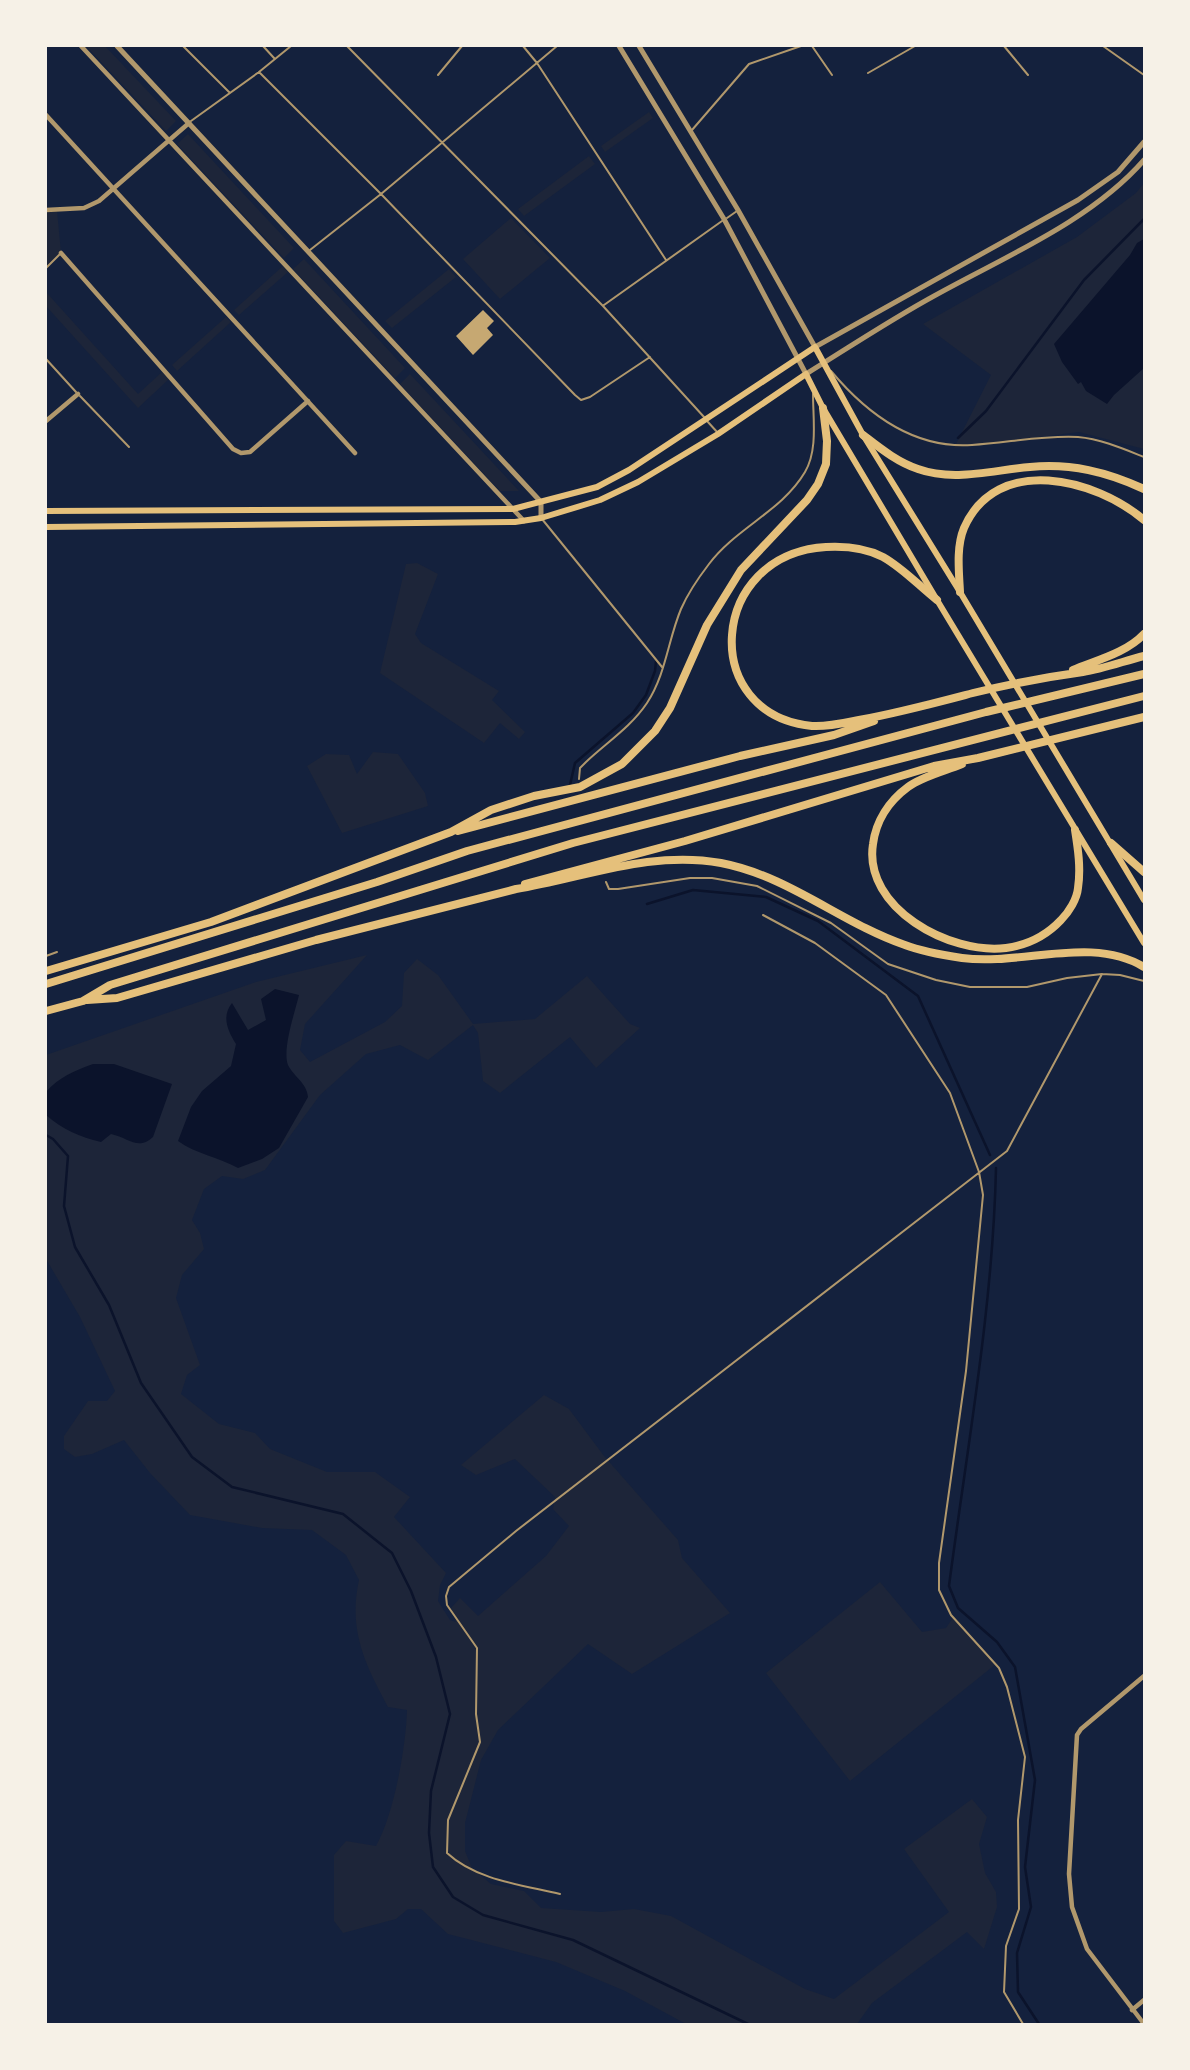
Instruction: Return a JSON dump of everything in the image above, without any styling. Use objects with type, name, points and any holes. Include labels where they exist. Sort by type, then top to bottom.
[{"type":"highway","points":[[46,971],[211,922],[451,832],[491,810],[534,796],[580,787],[622,764],[656,731],[670,708],[707,625],[741,570],[807,500],[818,484],[826,464],[827,441],[823,408]]},
{"type":"highway","points":[[863,435],[892,457],[928,472],[947,475],[1059,466],[1089,469],[1118,477],[1144,489]]},
{"type":"highway","points":[[960,592],[959,556],[964,529],[979,506],[999,489],[1021,481],[1050,480],[1085,486],[1128,505],[1144,520]]},
{"type":"highway","points":[[937,600],[910,575],[882,556],[839,546],[816,547],[774,564],[756,578],[742,596],[735,615],[731,651],[745,687],[774,714],[813,726],[838,725],[880,718],[1064,673],[1114,654],[1136,643],[1144,634]]},
{"type":"highway","points":[[1064,673],[1084,672],[1144,656]]},
{"type":"highway","points":[[46,984],[467,851],[986,712],[1144,674]]},
{"type":"highway","points":[[46,1011],[83,1000],[110,985],[573,844],[1144,696]]},
{"type":"highway","points":[[451,832],[740,756],[834,735],[866,726],[880,718]]},
{"type":"highway","points":[[516,888],[532,881],[685,841],[934,765],[978,758],[1144,718]]},
{"type":"highway","points":[[978,758],[910,786],[889,804],[875,829],[871,855],[876,878],[889,900],[905,917],[946,938],[981,947],[1016,946],[1049,933],[1068,913],[1078,889],[1079,855],[1075,830]]},
{"type":"highway","points":[[1111,843],[1144,872]]},
{"type":"highway","points":[[83,1000],[117,998],[316,940],[516,888],[540,885],[622,864],[660,860],[719,863],[773,878],[879,934],[930,953],[999,961],[1104,952],[1128,957],[1144,967]]},
{"type":"main road","points":[[1144,900],[863,435],[815,347],[629,470],[597,486],[513,509],[48,511],[49,527],[524,521],[541,518],[600,500],[638,482],[806,374],[823,408],[937,600],[1144,943]]},
{"type":"main road","points":[[273,510],[273,524]]},
{"type":"main road","points":[[396,511],[397,523]]},
{"type":"street","points":[[81,46],[524,521]]},
{"type":"street","points":[[117,46],[541,502],[541,518]]},
{"type":"street","points":[[619,46],[724,219],[806,374],[930,298],[1110,195],[1144,160]]},
{"type":"street","points":[[639,46],[692,131],[815,347],[1067,206],[1118,172],[1144,142]]},
{"type":"street","points":[[46,115],[355,453]]},
{"type":"street","points":[[46,210],[84,208],[99,201],[189,123]]},
{"type":"street","points":[[1067,206],[1073,218]]},
{"type":"street","points":[[61,254],[233,449],[241,453],[250,452],[308,401]]},
{"type":"street","points":[[46,421],[78,394]]},
{"type":"street","points":[[1144,1676],[1077,1735],[1069,1874],[1072,1907],[1087,1949],[1144,2025]]},
{"type":"street","points":[[1132,2010],[1144,2000]]},
{"type":"lane","points":[[183,46],[229,93]]},
{"type":"lane","points":[[262,46],[275,58]]},
{"type":"lane","points":[[189,123],[290,46]]},
{"type":"lane","points":[[347,46],[603,306],[718,433]]},
{"type":"lane","points":[[438,75],[462,46]]},
{"type":"lane","points":[[523,46],[537,63],[666,260]]},
{"type":"lane","points":[[308,251],[381,194],[557,46]]},
{"type":"lane","points":[[692,131],[749,64],[801,46]]},
{"type":"lane","points":[[812,46],[832,75]]},
{"type":"lane","points":[[869,73],[915,46]]},
{"type":"lane","points":[[1004,46],[1028,75]]},
{"type":"lane","points":[[1103,46],[1144,75]]},
{"type":"lane","points":[[259,72],[581,400],[590,397],[650,357]]},
{"type":"lane","points":[[603,306],[738,210]]},
{"type":"lane","points":[[46,268],[61,254]]},
{"type":"lane","points":[[46,359],[129,447]]},
{"type":"lane","points":[[824,362],[857,400],[875,415],[893,427],[924,439],[947,445],[969,445],[1047,437],[1081,437],[1144,457]]},
{"type":"lane","points":[[579,779],[580,768],[635,719],[648,702],[663,669],[681,608],[710,563],[743,530],[775,506],[806,471],[814,434],[813,390]]},
{"type":"lane","points":[[541,518],[663,669]]},
{"type":"lane","points":[[606,882],[610,888],[618,889],[691,878],[712,878],[757,886],[831,923],[888,964],[936,980],[970,987],[1027,988],[1067,978],[1102,974],[1144,981]]},
{"type":"lane","points":[[763,915],[815,943],[886,995],[950,1093],[979,1172],[983,1195],[978,1249],[966,1371],[939,1563],[939,1590],[951,1615],[999,1668],[1007,1686],[1025,1757],[1018,1820],[1020,1909],[1006,1946],[1004,1992],[1023,2025]]},
{"type":"lane","points":[[46,956],[57,952]]},
{"type":"lane","points":[[560,1894],[491,1877],[461,1866],[447,1853],[448,1820],[481,1742],[476,1714],[477,1648],[447,1605],[449,1587],[516,1531],[1007,1151],[1102,974]]},
{"type":"shaded area","points":[[86,46],[105,46],[176,121],[166,131]]},
{"type":"shaded area","points":[[649,112],[653,118],[605,152],[601,146]]},
{"type":"shaded area","points":[[188,134],[294,248],[284,258],[177,144]]},
{"type":"shaded area","points":[[589,156],[595,164],[524,216],[518,209]]},
{"type":"shaded area","points":[[1144,183],[1144,449],[1079,432],[954,448],[991,375],[923,324],[1077,237],[1136,193]]},
{"type":"shaded area","points":[[46,210],[57,210],[61,253],[46,267]]},
{"type":"shaded area","points":[[511,218],[550,258],[500,299],[463,259]]},
{"type":"shaded area","points":[[1144,239],[1144,368],[1107,404],[1086,391],[1081,382],[1078,384],[1062,362],[1054,344],[1130,255],[1137,243]]},
{"type":"shaded area","points":[[304,259],[405,368],[395,378],[293,269]]},
{"type":"shaded area","points":[[283,266],[288,272],[239,315],[234,310]]},
{"type":"shaded area","points":[[449,269],[456,277],[392,328],[385,321]]},
{"type":"shaded area","points":[[46,292],[138,394],[162,372],[169,379],[138,408],[46,306]]},
{"type":"shaded area","points":[[226,317],[231,322],[177,371],[172,365]]},
{"type":"shaded area","points":[[410,374],[519,491],[500,491],[400,384]]},
{"type":"shaded area","points":[[417,563],[438,574],[415,634],[421,643],[499,691],[492,700],[525,732],[519,739],[500,723],[484,743],[380,673],[406,564]]},
{"type":"shaded area","points":[[373,752],[398,754],[425,793],[428,806],[342,833],[307,766],[326,754],[349,755],[357,774]]},
{"type":"shaded area","points":[[367,955],[305,1024],[300,1050],[310,1062],[385,1022],[402,1006],[404,973],[417,959],[438,975],[473,1024],[535,1019],[587,976],[630,1024],[640,1028],[596,1068],[570,1037],[500,1093],[483,1081],[478,1033],[473,1025],[428,1060],[400,1045],[366,1054],[320,1095],[265,1170],[243,1179],[222,1176],[204,1189],[192,1220],[200,1233],[204,1249],[182,1275],[176,1298],[200,1365],[187,1375],[181,1394],[219,1424],[255,1433],[270,1449],[327,1472],[375,1472],[410,1497],[394,1517],[446,1573],[440,1585],[438,1601],[450,1620],[456,1622],[451,1608],[460,1598],[478,1616],[546,1556],[569,1526],[553,1509],[555,1497],[515,1459],[476,1475],[461,1465],[544,1395],[569,1409],[604,1456],[678,1540],[682,1558],[730,1613],[632,1674],[588,1644],[498,1730],[481,1760],[465,1823],[465,1851],[472,1868],[491,1884],[524,1891],[541,1908],[601,1912],[634,1909],[671,1916],[805,1989],[834,1999],[949,1912],[904,1849],[972,1799],[987,1817],[979,1844],[985,1873],[996,1892],[997,1907],[984,1949],[967,1932],[872,2003],[857,2024],[686,2024],[625,1991],[556,1962],[448,1934],[421,1909],[408,1909],[396,1919],[343,1933],[334,1921],[334,1855],[346,1841],[376,1846],[398,1780],[407,1710],[388,1707],[366,1661],[357,1631],[356,1598],[359,1580],[346,1555],[312,1530],[262,1528],[190,1515],[150,1473],[124,1440],[92,1454],[75,1457],[64,1449],[64,1436],[88,1401],[107,1401],[115,1391],[80,1317],[46,1259],[46,1055],[256,982]]},
{"type":"shaded area","points":[[275,989],[299,995],[288,1040],[287,1058],[288,1065],[305,1088],[308,1097],[279,1148],[262,1159],[238,1168],[178,1141],[191,1107],[202,1091],[231,1066],[236,1044],[226,1019],[232,1003],[248,1030],[266,1020],[261,999]]},
{"type":"shaded area","points":[[93,1064],[114,1064],[172,1084],[153,1137],[148,1141],[138,1143],[111,1134],[101,1142],[72,1132],[46,1115],[46,1092],[67,1075]]},
{"type":"shaded area","points":[[880,1582],[922,1632],[946,1628],[954,1616],[996,1664],[850,1781],[766,1673]]},
{"type":"building","points":[[483,310],[494,321],[487,328],[493,335],[473,355],[456,336]]},
{"type":"waterway","points":[[958,438],[986,411],[1084,280],[1144,219]]},
{"type":"waterway","points":[[570,785],[575,763],[633,713],[646,695],[656,661]]},
{"type":"waterway","points":[[647,904],[693,890],[766,897],[818,921],[918,996],[990,1155]]},
{"type":"waterway","points":[[46,1135],[68,1156],[64,1206],[75,1247],[109,1305],[141,1383],[192,1457],[232,1487],[343,1514],[392,1553],[411,1591],[436,1657],[450,1714],[431,1791],[429,1833],[433,1867],[453,1897],[483,1915],[573,1940],[748,2024]]},
{"type":"waterway","points":[[996,1168],[985,1325],[949,1586],[958,1608],[997,1642],[1015,1667],[1035,1780],[1025,1867],[1031,1907],[1017,1953],[1018,1992],[1039,2024]]}]
